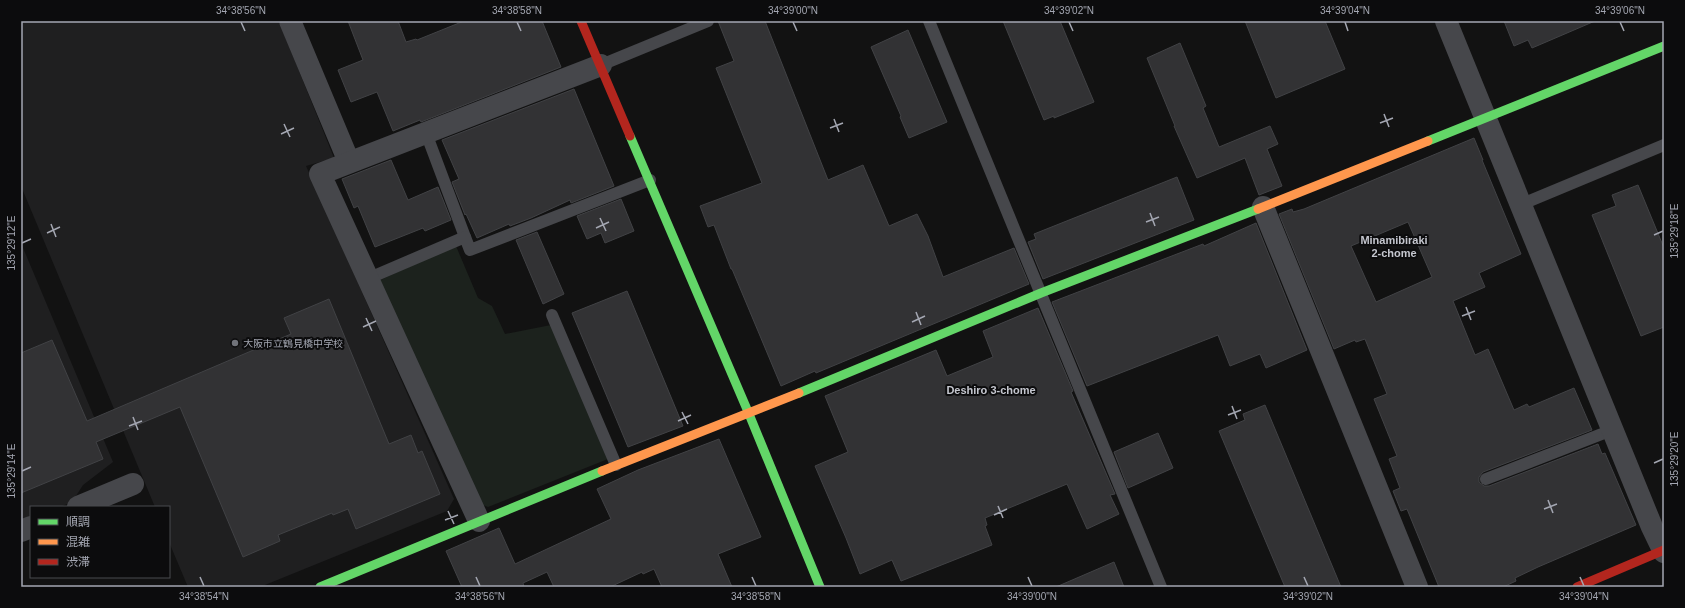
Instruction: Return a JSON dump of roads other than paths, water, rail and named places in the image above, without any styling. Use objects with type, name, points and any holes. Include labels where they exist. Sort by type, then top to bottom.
[{"type":"street","points":[[290,21],[349,162]]},
{"type":"street","points":[[581,21],[749,414],[820,587]]},
{"type":"street","points":[[1446,21],[1612,430],[1652,527],[1664,551],[1577,587]]},
{"type":"street","points":[[320,587],[479,521],[749,414],[1041,293],[1263,207],[1664,46]]},
{"type":"street","points":[[479,521],[320,174],[601,65]]},
{"type":"street","points":[[1263,207],[1417,587]]},
{"type":"street","points":[[80,506],[132,484]]},
{"type":"lane","points":[[601,65],[708,21]]},
{"type":"lane","points":[[929,21],[1161,587]]},
{"type":"lane","points":[[426,133],[470,250],[650,180]]},
{"type":"lane","points":[[1520,205],[1664,144]]},
{"type":"lane","points":[[367,279],[465,237]]},
{"type":"lane","points":[[552,315],[616,466]]},
{"type":"lane","points":[[1486,479],[1612,430]]},
{"type":"place","name":"大阪市立鶴見橋中学校","points":[[235,343]]},
{"type":"district","name":"Minamibiraki 2-chome","points":[[1394,246]]},
{"type":"district","name":"Deshiro 3-chome","points":[[991,390]]}]
